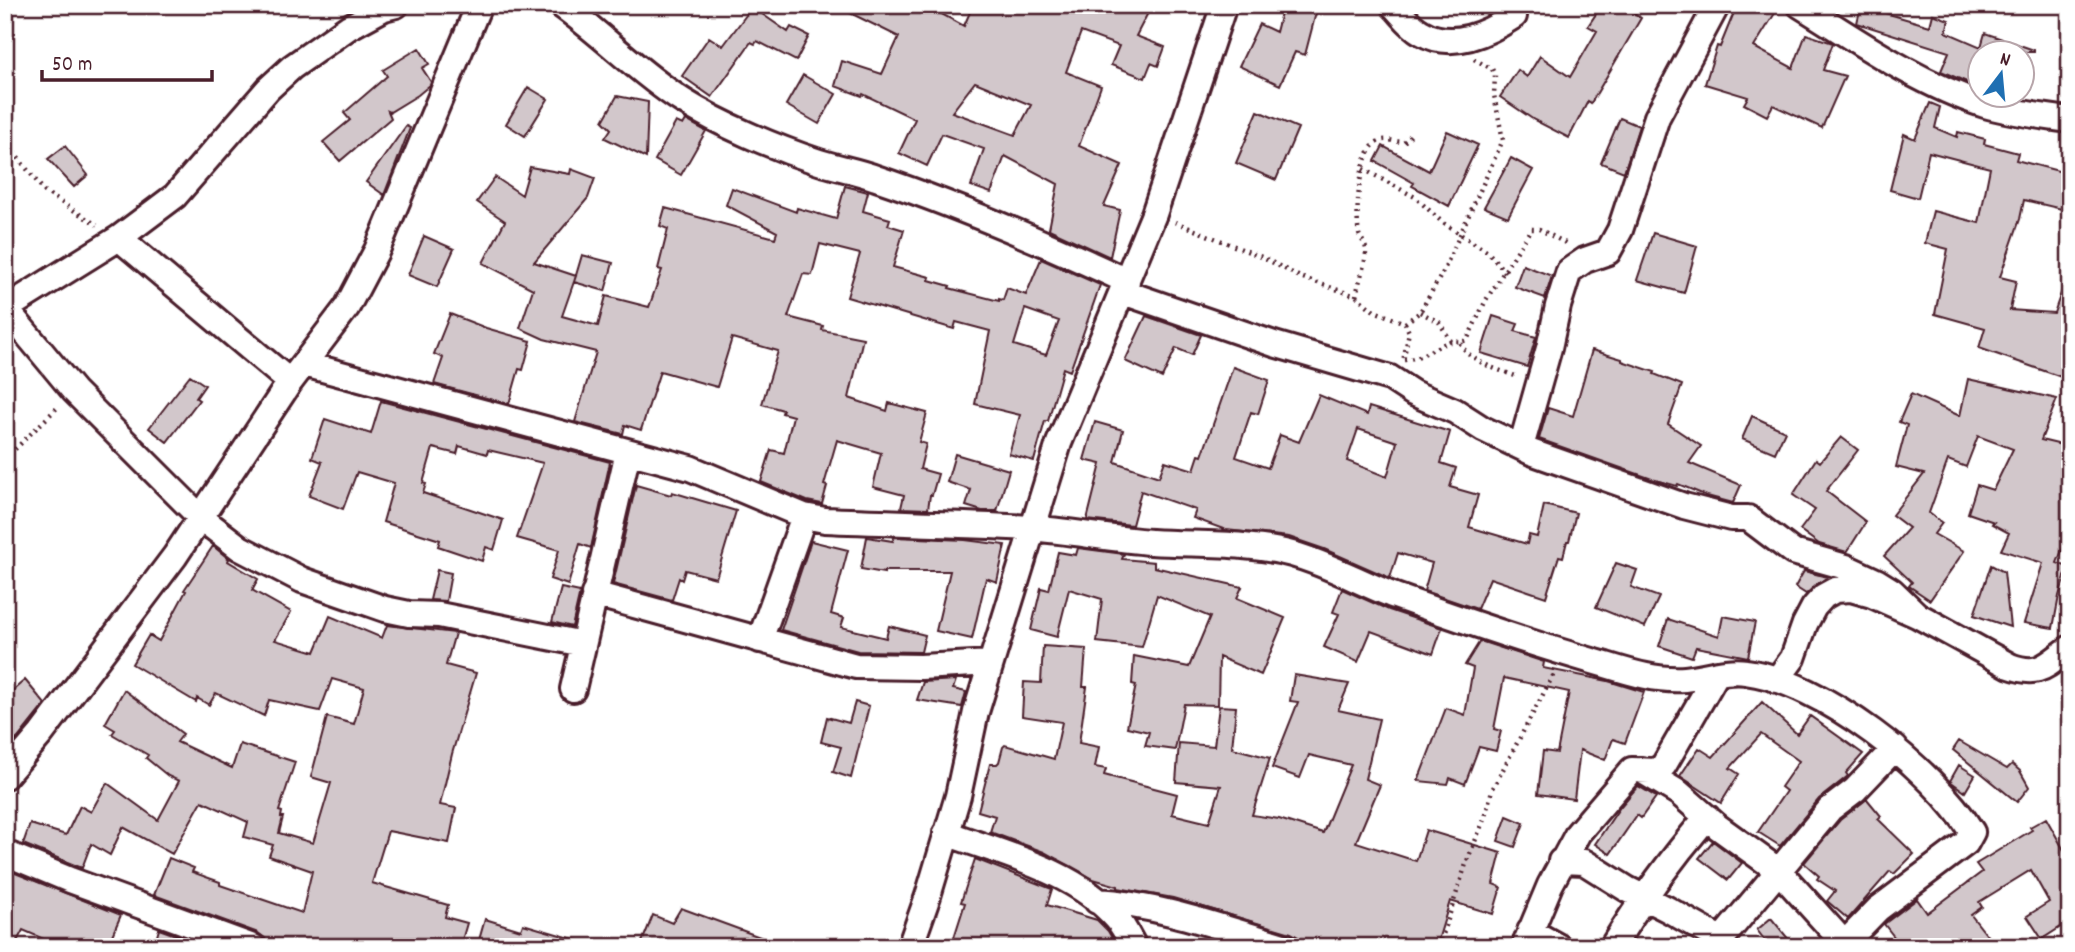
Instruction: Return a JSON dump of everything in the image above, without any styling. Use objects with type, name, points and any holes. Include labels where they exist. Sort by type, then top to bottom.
[{"type":"street","points":[[5,776],[41,734],[175,555],[297,373],[347,307],[377,250],[479,5]]},
{"type":"street","points":[[561,5],[586,23],[644,74],[674,95],[745,131],[819,162],[874,177],[1003,226],[1125,287],[1264,340],[1397,369],[1413,393],[1455,411],[1472,423],[1521,447],[1684,506],[1731,518],[1748,518],[1793,552],[1846,567],[1876,581],[1892,591],[1917,615]]},
{"type":"street","points":[[910,947],[958,796],[976,712],[990,663],[1059,443],[1154,214],[1224,5]]},
{"type":"street","points":[[1393,5],[1423,34],[1444,39],[1477,36],[1514,16]]},
{"type":"street","points":[[1521,447],[1569,271],[1576,264],[1608,252],[1620,230],[1657,117],[1717,5]]},
{"type":"street","points":[[1800,5],[1893,62],[1964,97],[1987,106],[2070,120]]},
{"type":"street","points":[[387,6],[349,27],[292,67],[268,89],[175,197],[119,238],[5,309],[74,391],[201,518],[240,548],[302,580],[364,603],[409,614],[439,615],[583,644]]},
{"type":"street","points":[[119,238],[297,373],[628,452],[715,477],[804,516],[825,520],[1031,528],[1154,542],[1266,548],[1294,554],[1392,595],[1564,654],[1647,677],[1686,679],[1729,671],[1748,672],[1777,680],[1863,723],[1895,748],[1966,822],[1972,832],[1971,838],[1878,909],[1842,945],[1779,871],[1679,793],[1641,770]]},
{"type":"street","points":[[573,689],[628,452]]},
{"type":"street","points":[[761,640],[804,516]]},
{"type":"street","points":[[1777,680],[1793,659],[1814,607],[1824,596],[1835,590],[1851,589],[1872,595],[1917,615],[2024,671],[2038,671],[2070,648]]},
{"type":"street","points":[[593,594],[856,666],[921,667],[990,663]]},
{"type":"street","points":[[1559,947],[1527,939],[1562,861],[1578,833],[1632,770],[1656,771],[1664,765],[1717,673]]},
{"type":"street","points":[[1562,861],[1584,862],[1718,943],[1830,809],[1855,790],[1895,748]]},
{"type":"street","points":[[1612,947],[1644,898],[1707,817]]},
{"type":"street","points":[[946,833],[1052,874],[1077,887],[1118,919],[1134,947]]},
{"type":"street","points":[[5,853],[209,939],[253,947]]},
{"type":"street","points":[[1097,901],[1130,903],[1157,909],[1287,947]]},
{"type":"path","points":[[1405,323],[1420,312],[1461,235],[1500,149],[1503,131],[1494,95],[1496,80],[1492,69],[1455,49],[1444,39]]},
{"type":"path","points":[[1356,296],[1366,248],[1359,227],[1362,169],[1369,149],[1375,143],[1383,140],[1404,142],[1413,133]]},
{"type":"path","points":[[5,141],[45,192],[119,238]]},
{"type":"path","points":[[1362,169],[1403,189],[1443,223],[1488,252],[1505,272]]},
{"type":"path","points":[[1154,214],[1300,276],[1356,296],[1374,311],[1405,323],[1409,332],[1397,369]]},
{"type":"path","points":[[1397,369],[1451,341],[1460,343],[1467,340],[1486,300],[1528,231],[1534,228],[1567,245],[1598,256]]},
{"type":"path","points":[[1420,312],[1439,321],[1451,341]]},
{"type":"path","points":[[1460,343],[1466,352],[1478,361],[1539,384]]},
{"type":"path","points":[[5,459],[74,391]]},
{"type":"path","points":[[1439,947],[1492,790],[1564,654]]},
{"type":"building","points":[[834,5],[925,5],[964,26],[973,5],[1152,5],[1136,36],[1165,47],[1158,66],[1151,63],[1145,78],[1111,65],[1119,46],[1081,32],[1066,72],[1101,86],[1079,146],[1122,165],[1104,206],[1120,210],[1110,257],[1049,229],[1058,184],[1005,156],[991,193],[971,186],[984,149],[942,134],[927,166],[899,153],[915,119],[863,94],[862,96],[835,86],[842,61],[882,74],[899,37]],"holes":[[[975,82],[1031,105],[1015,135],[952,112]]]},
{"type":"building","points":[[1283,5],[1318,5],[1305,55],[1295,52],[1280,85],[1239,66],[1259,24],[1276,32]]},
{"type":"building","points":[[1602,5],[1623,5],[1641,18],[1591,103],[1588,101],[1569,138],[1534,120],[1500,97],[1518,70],[1527,77],[1540,56],[1570,77],[1597,31],[1588,26]]},
{"type":"building","points":[[1737,5],[1780,5],[1754,47],[1793,68],[1806,34],[1833,43],[1823,70],[1845,76],[1822,128],[1773,105],[1767,116],[1744,104],[1748,97],[1705,84],[1717,46],[1720,47]]},
{"type":"building","points":[[1861,6],[1930,26],[1933,14],[1949,20],[1946,32],[1966,41],[1966,82],[1941,71],[1949,52],[1857,23]]},
{"type":"building","points":[[752,7],[788,32],[791,27],[809,36],[796,61],[757,41],[755,44],[751,42],[712,97],[682,76],[709,37],[723,46]]},
{"type":"building","points":[[1985,33],[1999,38],[1984,38]]},
{"type":"building","points":[[419,48],[429,64],[422,68],[431,82],[430,85],[418,95],[388,111],[391,118],[340,161],[323,142],[350,120],[344,113],[387,76],[383,70]]},
{"type":"building","points":[[803,75],[836,94],[819,124],[786,105]]},
{"type":"building","points":[[528,87],[548,99],[525,136],[506,124]]},
{"type":"building","points":[[617,96],[648,102],[646,158],[605,138],[611,129],[603,121]]},
{"type":"building","points":[[1930,103],[1940,107],[1935,128],[1957,137],[1958,132],[1985,139],[1984,144],[2018,153],[2016,160],[2070,174],[2070,211],[2024,200],[2000,277],[2016,281],[2010,310],[2054,313],[2067,276],[2070,276],[2070,380],[1979,348],[1985,328],[1935,314],[1948,249],[1925,243],[1933,211],[1979,223],[1990,168],[1929,152],[1918,198],[1890,190],[1904,134],[1915,139]]},
{"type":"building","points":[[1258,111],[1298,128],[1276,180],[1236,163]]},
{"type":"building","points":[[1620,118],[1639,126],[1624,172],[1601,163]]},
{"type":"building","points":[[686,120],[706,131],[681,175],[655,160],[676,122],[683,125]]},
{"type":"building","points":[[406,126],[410,128],[384,195],[366,182]]},
{"type":"building","points":[[1447,131],[1478,145],[1449,206],[1412,186],[1414,183],[1375,161],[1383,146],[1429,171]]},
{"type":"building","points":[[65,146],[88,175],[74,187],[48,159]]},
{"type":"building","points":[[1511,158],[1533,170],[1508,217],[1484,207]]},
{"type":"building","points":[[530,167],[570,174],[571,169],[595,178],[588,198],[534,262],[576,276],[562,316],[598,326],[606,296],[649,307],[662,270],[658,269],[668,229],[660,226],[665,208],[775,238],[777,232],[726,205],[732,188],[796,212],[797,208],[836,219],[845,186],[868,192],[863,211],[890,219],[888,225],[904,230],[893,267],[930,277],[929,280],[950,286],[949,288],[999,301],[1003,300],[1007,288],[1026,295],[1041,259],[1100,285],[1070,371],[1063,368],[1034,461],[1009,454],[1020,415],[975,404],[990,331],[956,322],[954,329],[847,297],[860,254],[820,244],[812,275],[803,274],[788,317],[823,326],[822,330],[863,338],[849,398],[887,411],[889,403],[927,413],[919,442],[926,444],[920,469],[938,474],[928,509],[901,508],[904,495],[873,487],[881,453],[837,440],[824,485],[827,486],[822,504],[807,501],[761,482],[771,450],[784,453],[793,416],[762,404],[778,351],[732,338],[717,387],[660,371],[641,430],[625,425],[623,434],[575,422],[596,352],[544,339],[520,328],[533,289],[483,263],[505,221],[477,202],[495,177],[522,195]],"holes":[[[1025,309],[1059,321],[1046,355],[1014,345]]]},
{"type":"building","points":[[1653,233],[1697,246],[1684,293],[1637,280]]},
{"type":"building","points":[[424,236],[454,249],[437,287],[408,275]]},
{"type":"building","points":[[582,255],[613,263],[605,291],[574,282]]},
{"type":"building","points":[[1523,265],[1552,276],[1545,298],[1515,287]]},
{"type":"building","points":[[450,314],[531,341],[509,404],[434,384],[443,358],[434,354]]},
{"type":"building","points":[[1146,316],[1201,335],[1192,355],[1176,348],[1162,378],[1125,361]]},
{"type":"building","points":[[1493,316],[1518,324],[1515,331],[1536,337],[1527,367],[1481,353]]},
{"type":"building","points":[[1592,350],[1622,359],[1682,385],[1668,424],[1701,446],[1689,463],[1741,485],[1733,503],[1678,484],[1677,486],[1652,479],[1539,439],[1548,408],[1573,416]]},
{"type":"building","points":[[1233,367],[1269,380],[1258,414],[1251,412],[1236,457],[1268,468],[1280,435],[1299,442],[1319,395],[1367,415],[1369,407],[1450,432],[1441,463],[1456,468],[1450,487],[1478,495],[1469,527],[1527,544],[1529,535],[1537,537],[1544,505],[1576,513],[1569,541],[1563,557],[1559,556],[1546,597],[1490,578],[1477,609],[1424,591],[1432,563],[1398,553],[1390,578],[1289,537],[1226,530],[1193,518],[1196,510],[1141,491],[1132,525],[1087,520],[1101,464],[1084,460],[1095,422],[1123,430],[1115,462],[1159,477],[1165,461],[1194,470],[1199,455],[1202,456]],"holes":[[[1358,429],[1397,442],[1387,477],[1347,461]]]},
{"type":"building","points":[[190,375],[205,385],[196,398],[199,400],[167,442],[149,428]]},
{"type":"building","points":[[1968,379],[2057,399],[2041,440],[2070,447],[2070,530],[2057,563],[2068,567],[2053,628],[2024,623],[2043,563],[2001,550],[2009,533],[1992,524],[1994,522],[1968,513],[1977,485],[1993,490],[2013,449],[1978,436],[1966,467],[1948,460],[1929,513],[1942,523],[1934,534],[1964,551],[1930,600],[1909,586],[1912,582],[1884,556],[1909,528],[1892,515],[1924,474],[1896,467],[1907,425],[1899,422],[1911,394],[1960,416]]},
{"type":"building","points":[[381,401],[610,462],[591,548],[580,544],[568,585],[550,579],[559,550],[517,538],[543,463],[488,450],[487,454],[459,446],[457,454],[433,448],[423,483],[426,484],[423,493],[503,520],[494,550],[486,547],[482,561],[438,546],[440,540],[383,522],[394,483],[357,472],[343,509],[309,496],[322,462],[312,458],[325,419],[371,434]]},
{"type":"building","points":[[1752,416],[1785,431],[1775,453],[1742,439]]},
{"type":"building","points":[[1841,437],[1858,450],[1826,491],[1866,522],[1847,552],[1819,544],[1800,530],[1815,510],[1793,495],[1816,459],[1820,462]]},
{"type":"building","points":[[955,454],[1009,470],[997,511],[982,511],[966,506],[971,490],[947,482]]},
{"type":"building","points":[[636,485],[671,495],[672,492],[736,511],[716,578],[685,570],[682,580],[679,578],[672,600],[613,584]]},
{"type":"building","points":[[867,537],[893,541],[894,537],[965,540],[1005,545],[997,582],[986,578],[972,639],[936,631],[950,571],[884,573],[861,569]]},
{"type":"building","points":[[811,541],[848,550],[831,614],[844,618],[841,627],[886,638],[889,626],[925,635],[921,652],[858,651],[781,630]]},
{"type":"building","points":[[213,546],[229,559],[228,561],[258,579],[252,590],[291,612],[275,640],[315,652],[330,616],[382,638],[387,625],[455,633],[446,665],[476,673],[440,805],[456,808],[449,843],[388,831],[372,883],[448,905],[445,917],[467,923],[460,947],[268,947],[265,938],[258,933],[154,895],[169,858],[194,868],[192,872],[220,882],[220,885],[302,913],[312,871],[269,856],[273,845],[244,837],[248,822],[202,801],[172,854],[123,827],[110,855],[91,844],[82,868],[23,844],[30,824],[66,835],[80,806],[91,812],[107,783],[158,820],[179,781],[168,776],[146,758],[148,755],[112,734],[115,730],[105,724],[124,690],[183,734],[177,742],[232,768],[240,744],[295,762],[279,811],[283,817],[279,833],[313,843],[331,783],[311,777],[327,717],[354,724],[364,688],[332,679],[320,711],[269,700],[264,716],[216,693],[209,705],[197,698],[196,702],[132,664],[149,635],[159,641],[186,591],[184,590]]},
{"type":"building","points":[[1078,548],[1124,554],[1122,559],[1154,562],[1154,567],[1242,587],[1237,598],[1285,618],[1261,675],[1219,657],[1218,705],[1184,704],[1175,750],[1145,746],[1149,732],[1127,727],[1136,685],[1132,684],[1134,656],[1189,667],[1210,617],[1157,595],[1142,647],[1097,642],[1102,599],[1069,589],[1057,637],[1031,630],[1041,588],[1049,590],[1058,552],[1076,555]]},
{"type":"building","points":[[1616,563],[1637,570],[1631,587],[1659,597],[1645,627],[1596,607]]},
{"type":"building","points":[[1991,565],[2004,572],[2010,627],[1974,615]]},
{"type":"building","points":[[437,570],[451,573],[446,601],[430,600]]},
{"type":"building","points":[[1804,571],[1827,577],[1806,594],[1795,587]]},
{"type":"building","points":[[561,588],[580,592],[572,627],[552,622]]},
{"type":"building","points":[[1342,589],[1389,610],[1442,628],[1433,654],[1371,631],[1358,662],[1324,647],[1339,614],[1333,612]]},
{"type":"building","points":[[1723,616],[1755,622],[1748,657],[1696,647],[1692,657],[1659,646],[1668,619],[1719,636]]},
{"type":"building","points":[[1480,641],[1544,662],[1543,668],[1608,681],[1644,692],[1625,743],[1613,739],[1605,760],[1580,750],[1574,799],[1538,794],[1543,751],[1557,753],[1569,692],[1504,678],[1494,729],[1501,731],[1496,751],[1479,747],[1465,784],[1450,778],[1448,784],[1418,781],[1446,708],[1465,715],[1473,668],[1465,665]]},
{"type":"building","points":[[1043,646],[1086,649],[1083,687],[1087,687],[1079,743],[1099,747],[1095,767],[1106,769],[1104,775],[1177,794],[1172,814],[1209,823],[1221,786],[1176,782],[1179,743],[1214,746],[1219,706],[1236,707],[1232,748],[1270,758],[1252,815],[1279,819],[1323,833],[1351,765],[1309,755],[1300,778],[1272,768],[1298,702],[1290,701],[1294,675],[1349,684],[1338,710],[1379,719],[1365,779],[1380,785],[1356,842],[1416,861],[1426,830],[1501,853],[1493,884],[1501,887],[1493,914],[1450,901],[1436,947],[1301,947],[1298,937],[1291,933],[1173,898],[1118,888],[1093,879],[1044,852],[990,832],[995,816],[978,811],[990,764],[999,762],[1003,747],[1005,745],[1054,759],[1062,722],[1022,716],[1024,682],[1041,683]]},
{"type":"building","points":[[25,680],[45,704],[18,738],[5,749],[5,697]]},
{"type":"building","points":[[956,680],[953,689],[966,692],[962,707],[917,700],[923,682]]},
{"type":"building","points":[[855,702],[869,706],[851,778],[833,772],[841,747],[821,742],[827,717],[849,723]]},
{"type":"building","points":[[1762,702],[1797,734],[1810,716],[1863,754],[1846,773],[1848,776],[1819,799],[1780,846],[1758,832],[1786,791],[1781,787],[1799,761],[1761,734],[1730,768],[1739,774],[1721,803],[1680,776],[1699,748],[1713,757]]},
{"type":"building","points":[[1959,741],[2007,769],[2012,764],[2020,771],[2029,787],[2017,802],[1953,750]]},
{"type":"building","points":[[1959,765],[1975,775],[1965,792],[1950,781]]},
{"type":"building","points":[[1638,786],[1656,797],[1641,818],[1637,815],[1610,854],[1595,844]]},
{"type":"building","points":[[1867,799],[1881,816],[1878,819],[1914,854],[1894,874],[1890,871],[1848,919],[1827,901],[1835,891],[1817,879],[1819,876],[1804,863],[1840,820]]},
{"type":"building","points":[[1507,816],[1524,823],[1515,847],[1498,841]]},
{"type":"building","points":[[2046,818],[2070,861],[2070,921],[2042,939],[2027,916],[2049,902],[2031,870],[1979,902],[1982,907],[1971,915],[1996,947],[1902,947],[1884,924],[1917,899],[1927,913],[1982,872],[1976,864],[2032,830],[2030,827]]},
{"type":"building","points":[[1713,841],[1742,863],[1728,880],[1699,858]]},
{"type":"building","points":[[975,859],[1052,889],[1047,905],[1097,920],[1108,931],[1117,947],[951,947],[965,903],[961,902]]},
{"type":"building","points":[[5,869],[121,915],[107,947],[62,947],[23,930],[14,947],[5,947]]},
{"type":"building","points":[[681,908],[779,944],[779,947],[640,947],[653,915],[672,923]]},
{"type":"building","points":[[1771,918],[1795,947],[1770,947],[1757,930]]},
{"type":"building","points":[[485,919],[521,930],[523,924],[584,942],[583,947],[502,947],[479,940]]},
{"type":"building","points":[[159,929],[209,947],[154,947]]}]
